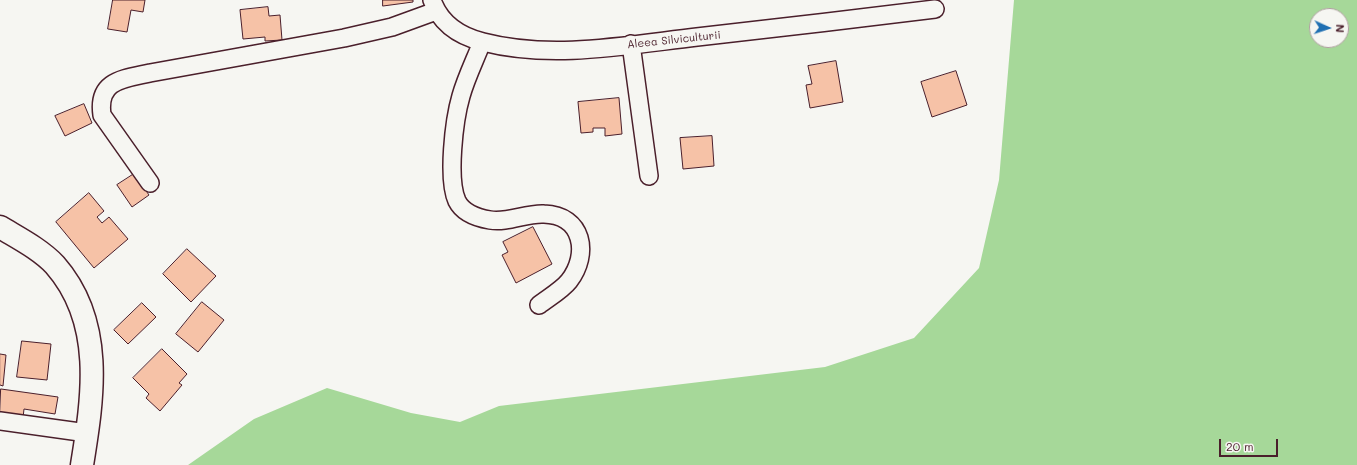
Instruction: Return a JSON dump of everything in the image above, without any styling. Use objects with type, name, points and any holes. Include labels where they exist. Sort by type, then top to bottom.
[{"type":"main road","points":[[0,227],[29,245],[54,264],[72,290],[88,330],[92,364],[92,396],[82,465]]},
{"type":"street","name":"Aleea Silviculturii","points":[[434,6],[445,24],[462,35],[482,42],[506,47],[572,50],[935,10]]},
{"type":"street","points":[[150,183],[102,115],[100,105],[103,94],[111,85],[120,80],[150,73],[344,38],[392,27],[434,6]]},
{"type":"street","points":[[482,42],[461,97],[454,136],[452,180],[458,202],[472,216],[492,221],[532,214],[546,214],[562,218],[574,227],[581,240],[578,266],[569,281],[538,305]]},
{"type":"street","points":[[631,44],[649,176]]},
{"type":"street","points":[[0,421],[87,433]]},
{"type":"green space","points":[[1014,0],[1357,0],[1357,465],[188,465],[254,419],[327,388],[411,413],[460,422],[499,406],[825,367],[914,338],[979,268],[999,180]]},
{"type":"building","points":[[113,0],[145,0],[143,12],[131,10],[127,32],[108,29]]},
{"type":"building","points":[[383,0],[413,0],[413,2],[383,6]]},
{"type":"building","points":[[268,7],[269,16],[280,15],[282,40],[265,41],[265,37],[243,39],[240,10]]},
{"type":"building","points":[[836,61],[843,102],[810,108],[806,85],[812,84],[808,66]]},
{"type":"building","points":[[956,71],[967,105],[932,117],[921,82]]},
{"type":"building","points":[[619,98],[622,134],[605,136],[605,128],[593,128],[593,132],[581,133],[578,102]]},
{"type":"building","points":[[84,104],[92,123],[65,136],[55,116]]},
{"type":"building","points":[[712,136],[714,166],[683,169],[680,138]]},
{"type":"building","points":[[134,174],[149,195],[132,207],[117,185]]},
{"type":"building","points":[[89,193],[104,211],[97,217],[102,223],[109,217],[128,239],[94,268],[56,222]]},
{"type":"building","points":[[533,227],[552,264],[516,283],[502,255],[508,252],[503,242]]},
{"type":"building","points":[[187,249],[216,276],[191,302],[163,274]]},
{"type":"building","points":[[202,302],[224,320],[198,352],[176,334]]},
{"type":"building","points":[[142,303],[156,317],[128,344],[114,330]]},
{"type":"building","points":[[22,341],[51,344],[47,380],[17,377]]},
{"type":"building","points":[[162,349],[187,374],[179,383],[182,385],[160,411],[146,398],[149,394],[133,378]]},
{"type":"building","points":[[0,354],[6,355],[3,386],[0,385]]},
{"type":"building","points":[[1,389],[58,397],[55,414],[24,409],[23,418],[0,414]]}]
